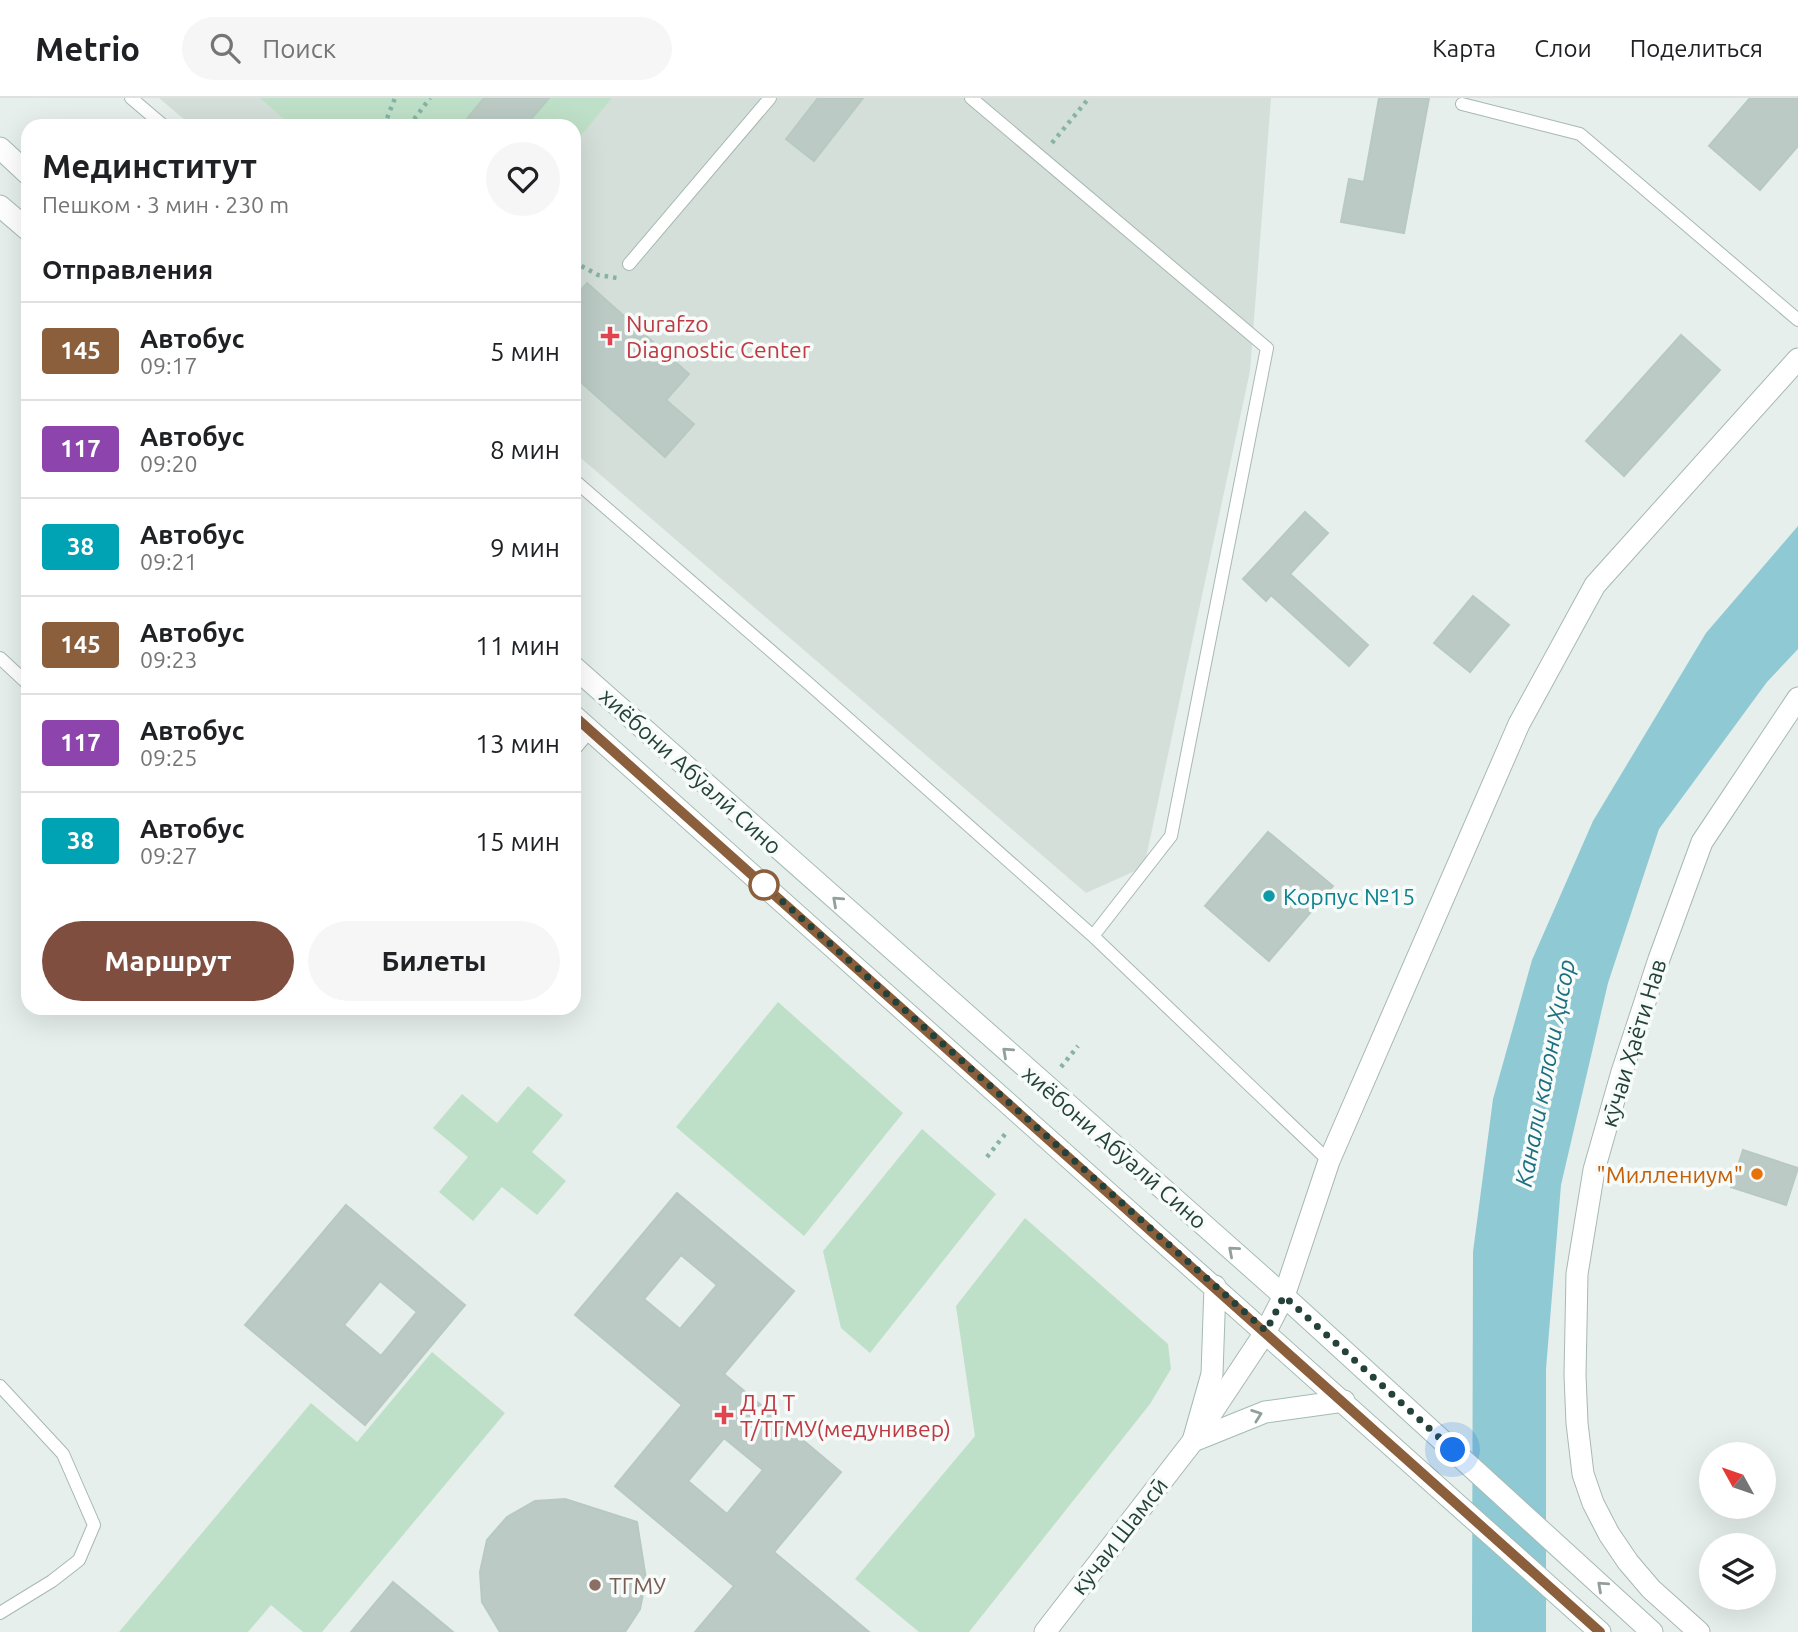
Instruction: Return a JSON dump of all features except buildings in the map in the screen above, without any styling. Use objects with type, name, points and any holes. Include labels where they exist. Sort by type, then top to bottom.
[{"type":"main road","points":[[0,148],[21,168]]},
{"type":"main road","points":[[0,206],[21,224]]},
{"type":"main road","name":"кӯчаи Шамсӣ","points":[[1045,1632],[1193,1440],[1266,1331],[1284,1296],[1329,1161],[1519,724],[1595,585],[1798,359]]},
{"type":"main road","name":"хиёбони Абӯалӣ Сино","points":[[581,673],[1284,1296],[1652,1632]]},
{"type":"main road","name":"кӯчаи Ҳаёти Нав","points":[[1699,1632],[1651,1589],[1628,1562],[1609,1534],[1583,1474],[1575,1375],[1577,1274],[1594,1170],[1622,1072],[1659,959],[1702,842],[1798,698]]},
{"type":"main road","name":"хиёбони Абӯалӣ Сино","points":[[581,723],[1601,1632]]},
{"type":"main road","points":[[1193,1440],[1212,1374],[1215,1286]]},
{"type":"main road","points":[[1193,1440],[1265,1412],[1344,1401]]},
{"type":"lane","points":[[131,98],[156,119]]},
{"type":"lane","points":[[629,264],[770,98]]},
{"type":"lane","points":[[971,98],[1267,348],[1171,836],[1093,936]]},
{"type":"lane","points":[[1462,104],[1580,134],[1798,320]]},
{"type":"lane","points":[[581,486],[1093,936],[1329,1161]]},
{"type":"lane","points":[[0,658],[21,678]]},
{"type":"lane","points":[[581,742],[590,731]]},
{"type":"lane","points":[[0,1386],[63,1454],[94,1525],[79,1560],[52,1581],[0,1613]]},
{"type":"path","points":[[387,119],[395,98]]},
{"type":"path","points":[[414,119],[430,98]]},
{"type":"path","points":[[1041,157],[1089,98]]},
{"type":"path","points":[[581,266],[598,275],[617,278],[629,264]]},
{"type":"shaded area","points":[[159,98],[1271,98],[1250,371],[1144,867],[1086,893],[581,458],[581,119],[184,119]]},
{"type":"green space","points":[[260,98],[612,98],[581,136],[581,119],[284,119]]},
{"type":"green space","points":[[778,1002],[903,1113],[804,1236],[676,1127]]},
{"type":"green space","points":[[528,1086],[563,1115],[532,1152],[566,1181],[537,1215],[502,1187],[473,1221],[439,1192],[468,1157],[433,1128],[462,1094],[497,1123]]},
{"type":"green space","points":[[922,1129],[996,1194],[870,1353],[841,1328],[823,1251]]},
{"type":"green space","points":[[1025,1218],[1168,1344],[1171,1369],[1150,1404],[969,1632],[919,1632],[855,1579],[975,1436],[956,1306]]},
{"type":"green space","points":[[432,1352],[505,1413],[322,1632],[303,1632],[271,1605],[248,1632],[119,1632],[311,1403],[357,1442]]},
{"type":"water","name":"Канали калони Ҳисор","points":[[1798,526],[1798,649],[1767,682],[1659,829],[1608,983],[1561,1185],[1546,1369],[1546,1632],[1472,1632],[1473,1252],[1493,1099],[1532,960],[1593,821],[1706,633]]},
{"type":"bus line","name":"145","points":[[581,722],[1600,1632]]},
{"type":"place","name":"Nurafzo Diagnostic Center","points":[[610,336]]},
{"type":"place","name":"Корпус №15","points":[[1269,896]]},
{"type":"place","name":"\"Миллениум\"","points":[[1757,1174]]},
{"type":"place","name":"Д Д Т Т/ТГМУ(медунивер)","points":[[724,1415]]},
{"type":"place","name":"ТГМУ","points":[[595,1585]]},
{"type":"route","points":[[764,885],[1266,1331],[1284,1296],[1453,1450]]}]
